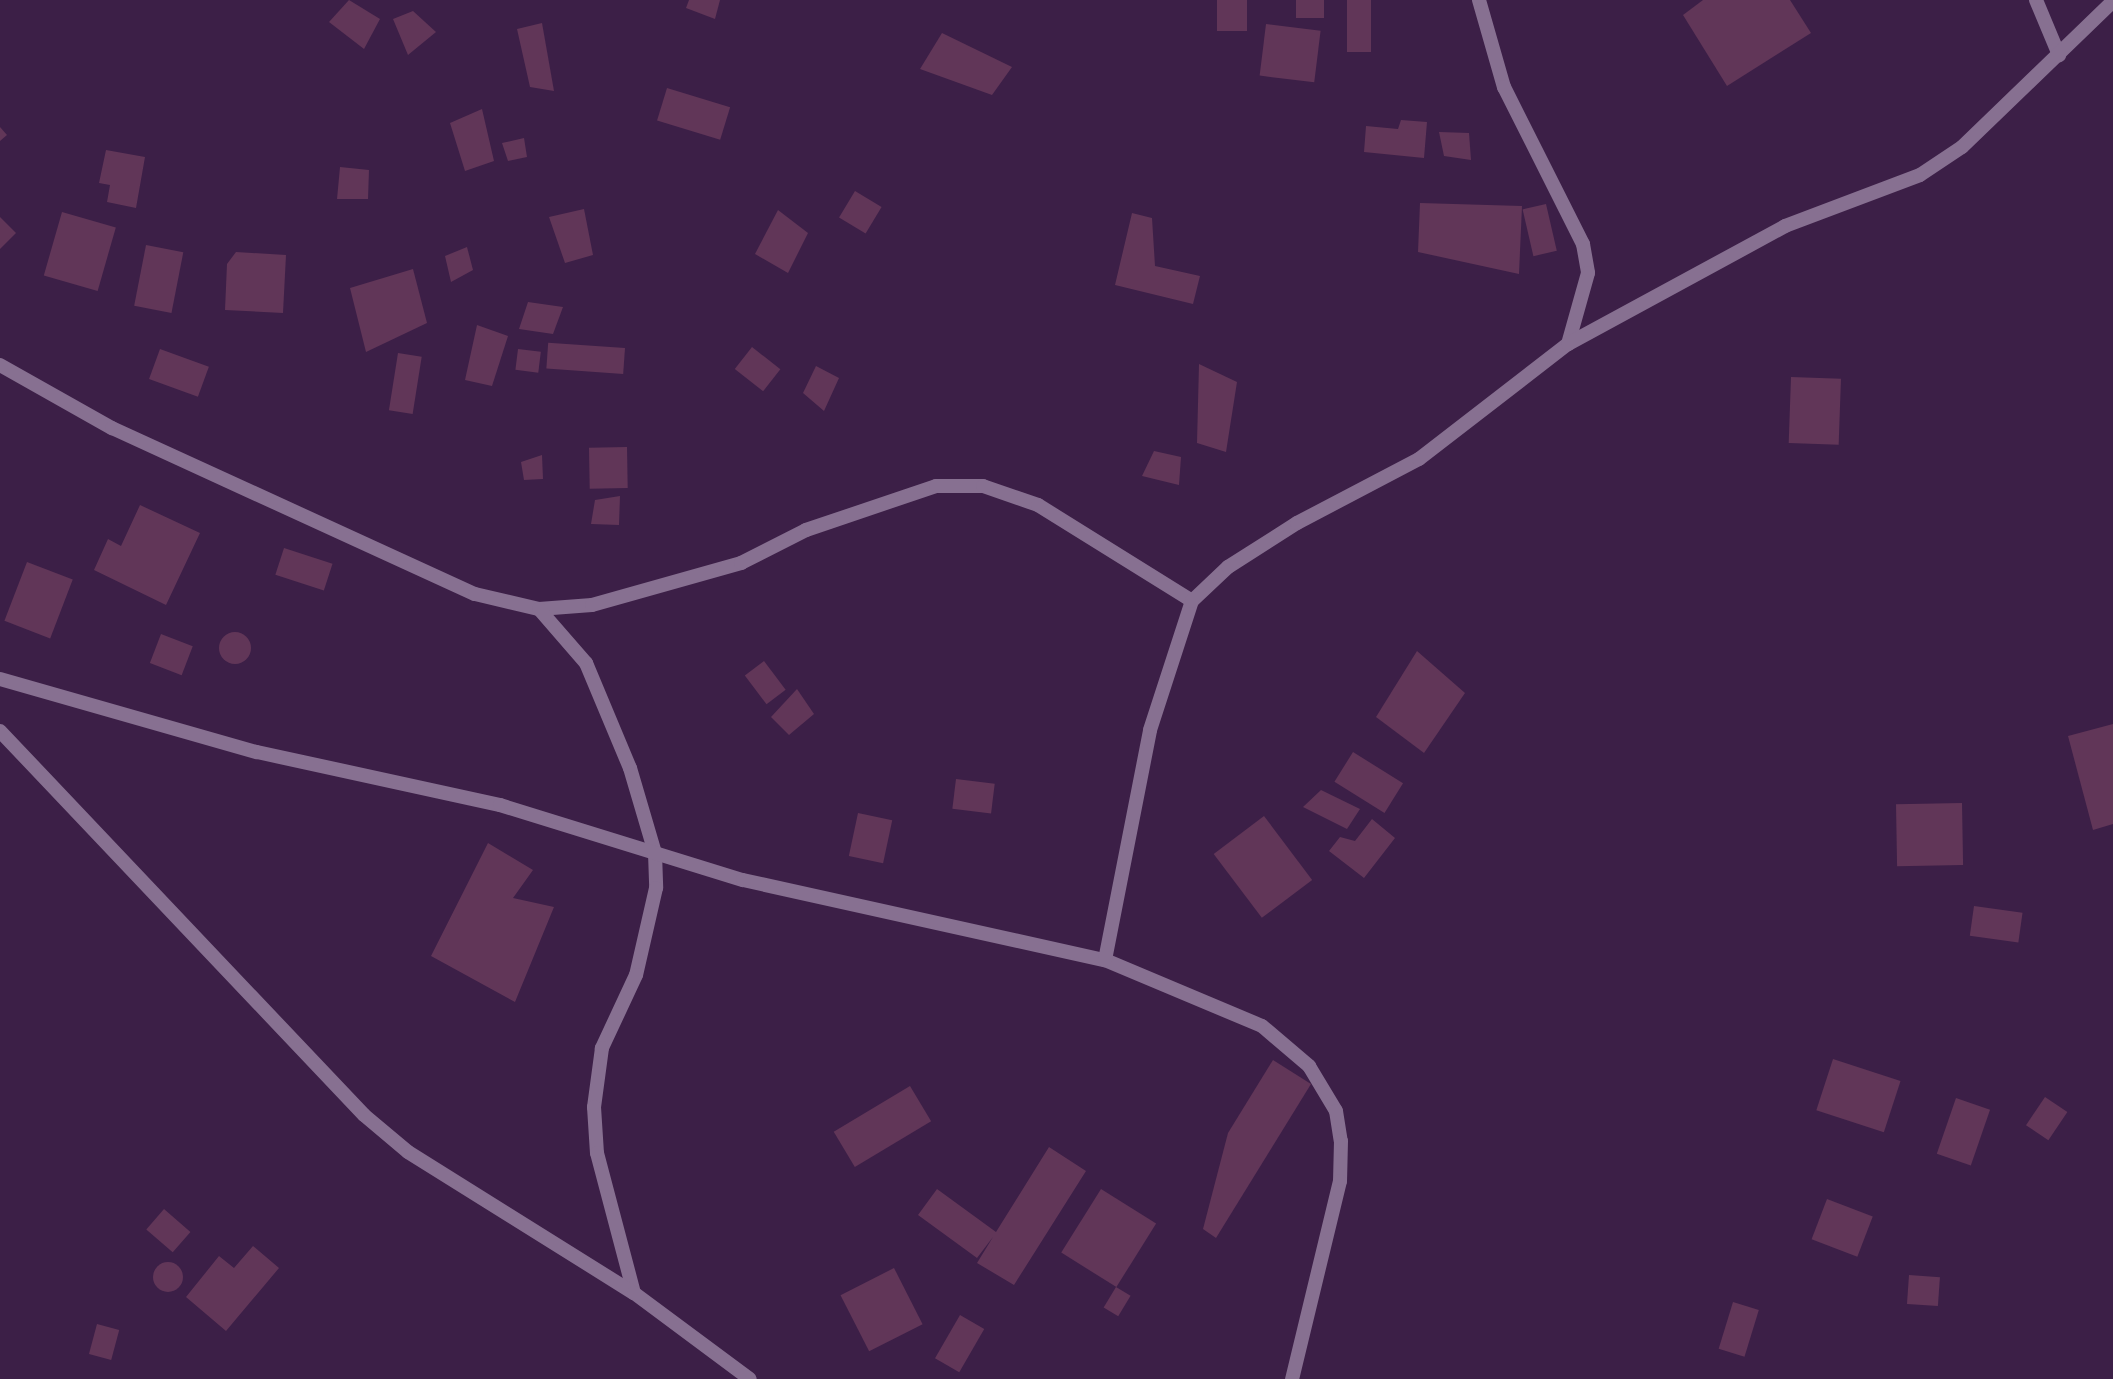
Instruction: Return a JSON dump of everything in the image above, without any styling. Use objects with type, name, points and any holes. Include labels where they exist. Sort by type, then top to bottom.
[{"type":"street","points":[[1479,0],[1504,87],[1583,244],[1588,272],[1568,344]]},
{"type":"street","points":[[2036,0],[2059,55]]},
{"type":"street","points":[[1105,960],[1150,730],[1192,601],[1228,567],[1297,523],[1419,459],[1568,344],[1785,226],[1920,175],[1962,147],[2113,1]]},
{"type":"street","points":[[0,365],[112,428],[475,594],[539,609],[592,605],[741,563],[806,530],[936,486],[983,486],[1038,505],[1192,601]]},
{"type":"street","points":[[539,609],[586,663],[629,768],[655,853],[656,888],[636,975],[602,1048],[594,1107],[597,1153],[634,1293]]},
{"type":"street","points":[[0,679],[257,752],[500,805],[743,880],[1105,960],[1262,1026],[1309,1066],[1336,1111],[1340,1181],[1292,1379]]},
{"type":"street","points":[[0,731],[364,1115],[408,1152],[634,1293],[750,1379]]},
{"type":"building","points":[[349,0],[380,19],[364,49],[329,22]]},
{"type":"building","points":[[689,0],[720,0],[715,19],[686,8]]},
{"type":"building","points":[[1217,0],[1247,0],[1247,31],[1217,31]]},
{"type":"building","points":[[1296,0],[1324,0],[1324,18],[1296,18]]},
{"type":"building","points":[[1347,0],[1371,0],[1371,52],[1347,52]]},
{"type":"building","points":[[1703,0],[1790,0],[1811,33],[1727,86],[1683,15]]},
{"type":"building","points":[[413,11],[436,32],[408,55],[393,19]]},
{"type":"building","points":[[542,23],[554,91],[530,87],[517,29]]},
{"type":"building","points":[[1266,24],[1321,31],[1314,82],[1260,76]]},
{"type":"building","points":[[942,33],[1012,67],[992,95],[920,69]]},
{"type":"building","points":[[667,88],[730,107],[720,140],[657,121]]},
{"type":"building","points":[[482,109],[494,161],[465,171],[450,123]]},
{"type":"building","points":[[1401,120],[1427,122],[1424,158],[1364,152],[1366,126],[1398,129]]},
{"type":"building","points":[[0,127],[7,135],[0,141]]},
{"type":"building","points":[[1439,132],[1469,133],[1471,160],[1444,156]]},
{"type":"building","points":[[524,138],[527,157],[508,161],[502,143]]},
{"type":"building","points":[[106,150],[145,157],[136,208],[107,202],[110,185],[99,183]]},
{"type":"building","points":[[340,167],[369,170],[368,199],[337,199]]},
{"type":"building","points":[[855,191],[882,207],[866,234],[839,218]]},
{"type":"building","points":[[1420,203],[1522,206],[1519,274],[1418,252]]},
{"type":"building","points":[[1546,204],[1557,251],[1533,256],[1523,209]]},
{"type":"building","points":[[584,209],[593,255],[565,263],[549,217]]},
{"type":"building","points":[[778,210],[808,233],[788,273],[755,254]]},
{"type":"building","points":[[62,212],[116,227],[98,291],[44,275]]},
{"type":"building","points":[[1132,213],[1152,218],[1155,266],[1200,276],[1193,304],[1115,285]]},
{"type":"building","points":[[0,217],[16,233],[0,249]]},
{"type":"building","points":[[146,245],[183,252],[171,313],[134,306]]},
{"type":"building","points":[[467,247],[473,270],[451,282],[445,256]]},
{"type":"building","points":[[236,252],[286,255],[283,313],[225,310],[227,264]]},
{"type":"building","points":[[413,269],[427,323],[366,352],[350,288]]},
{"type":"building","points":[[528,302],[563,307],[553,334],[519,329]]},
{"type":"building","points":[[477,325],[508,336],[492,386],[465,380]]},
{"type":"building","points":[[548,343],[625,348],[623,374],[546,369]]},
{"type":"building","points":[[752,347],[780,369],[763,391],[735,369]]},
{"type":"building","points":[[160,349],[209,367],[198,397],[149,379]]},
{"type":"building","points":[[518,349],[541,352],[538,373],[515,370]]},
{"type":"building","points":[[398,353],[422,357],[413,414],[389,410]]},
{"type":"building","points":[[1199,364],[1237,382],[1226,452],[1197,443]]},
{"type":"building","points":[[816,366],[839,378],[824,411],[803,393]]},
{"type":"building","points":[[1791,377],[1841,379],[1839,445],[1789,443]]},
{"type":"building","points":[[627,447],[628,488],[590,489],[589,448]]},
{"type":"building","points":[[1154,451],[1181,457],[1179,485],[1142,476]]},
{"type":"building","points":[[542,455],[543,479],[524,480],[521,462]]},
{"type":"building","points":[[620,496],[619,525],[591,524],[595,500]]},
{"type":"building","points":[[140,505],[200,533],[166,605],[94,570],[108,539],[121,546]]},
{"type":"building","points":[[284,548],[333,564],[324,590],[275,575]]},
{"type":"building","points":[[27,562],[73,580],[50,638],[4,621]]},
{"type":"building","points":[[235,632],[247,636],[251,648],[247,660],[235,664],[223,660],[219,648],[223,636]]},
{"type":"building","points":[[161,634],[193,646],[182,675],[150,663]]},
{"type":"building","points":[[1417,651],[1465,693],[1424,753],[1376,717]]},
{"type":"building","points":[[764,661],[786,690],[766,704],[745,675]]},
{"type":"building","points":[[797,689],[814,714],[789,735],[771,717]]},
{"type":"building","points":[[2113,724],[2113,824],[2093,830],[2068,736]]},
{"type":"building","points":[[1353,752],[1403,783],[1384,813],[1334,782]]},
{"type":"building","points":[[956,779],[995,784],[991,814],[952,809]]},
{"type":"building","points":[[1321,790],[1360,809],[1347,829],[1303,807]]},
{"type":"building","points":[[1962,803],[1963,865],[1897,866],[1896,804]]},
{"type":"building","points":[[858,813],[892,820],[883,863],[849,856]]},
{"type":"building","points":[[1264,816],[1312,880],[1262,918],[1214,854]]},
{"type":"building","points":[[1372,819],[1395,838],[1364,878],[1329,851],[1340,837],[1355,841]]},
{"type":"building","points":[[488,843],[533,870],[513,898],[554,907],[515,1002],[431,956]]},
{"type":"building","points":[[1974,906],[2023,913],[2018,943],[1970,936]]},
{"type":"building","points":[[1833,1059],[1901,1081],[1884,1132],[1816,1110]]},
{"type":"building","points":[[1273,1060],[1311,1084],[1216,1238],[1203,1229],[1228,1133]]},
{"type":"building","points":[[910,1086],[931,1121],[855,1167],[834,1132]]},
{"type":"building","points":[[2045,1097],[2067,1112],[2048,1140],[2026,1125]]},
{"type":"building","points":[[1956,1098],[1990,1110],[1971,1166],[1937,1154]]},
{"type":"building","points":[[1049,1147],[1086,1171],[1014,1285],[977,1263],[993,1237],[977,1258],[918,1215],[937,1189],[996,1232]]},
{"type":"building","points":[[1101,1189],[1156,1223],[1116,1287],[1061,1253]]},
{"type":"building","points":[[1827,1199],[1873,1217],[1857,1257],[1812,1239]]},
{"type":"building","points":[[164,1209],[190,1232],[173,1252],[146,1229]]},
{"type":"building","points":[[253,1246],[279,1268],[226,1331],[186,1297],[219,1256],[234,1268]]},
{"type":"building","points":[[168,1262],[179,1266],[183,1277],[179,1288],[168,1292],[157,1288],[153,1277],[157,1266]]},
{"type":"building","points":[[894,1268],[923,1324],[869,1351],[841,1295]]},
{"type":"building","points":[[1909,1275],[1940,1277],[1938,1306],[1907,1304]]},
{"type":"building","points":[[1116,1287],[1131,1296],[1118,1316],[1104,1308]]},
{"type":"building","points":[[1733,1302],[1759,1310],[1744,1357],[1719,1349]]},
{"type":"building","points":[[960,1315],[984,1329],[959,1372],[935,1358]]},
{"type":"building","points":[[97,1324],[119,1330],[111,1360],[89,1354]]}]
